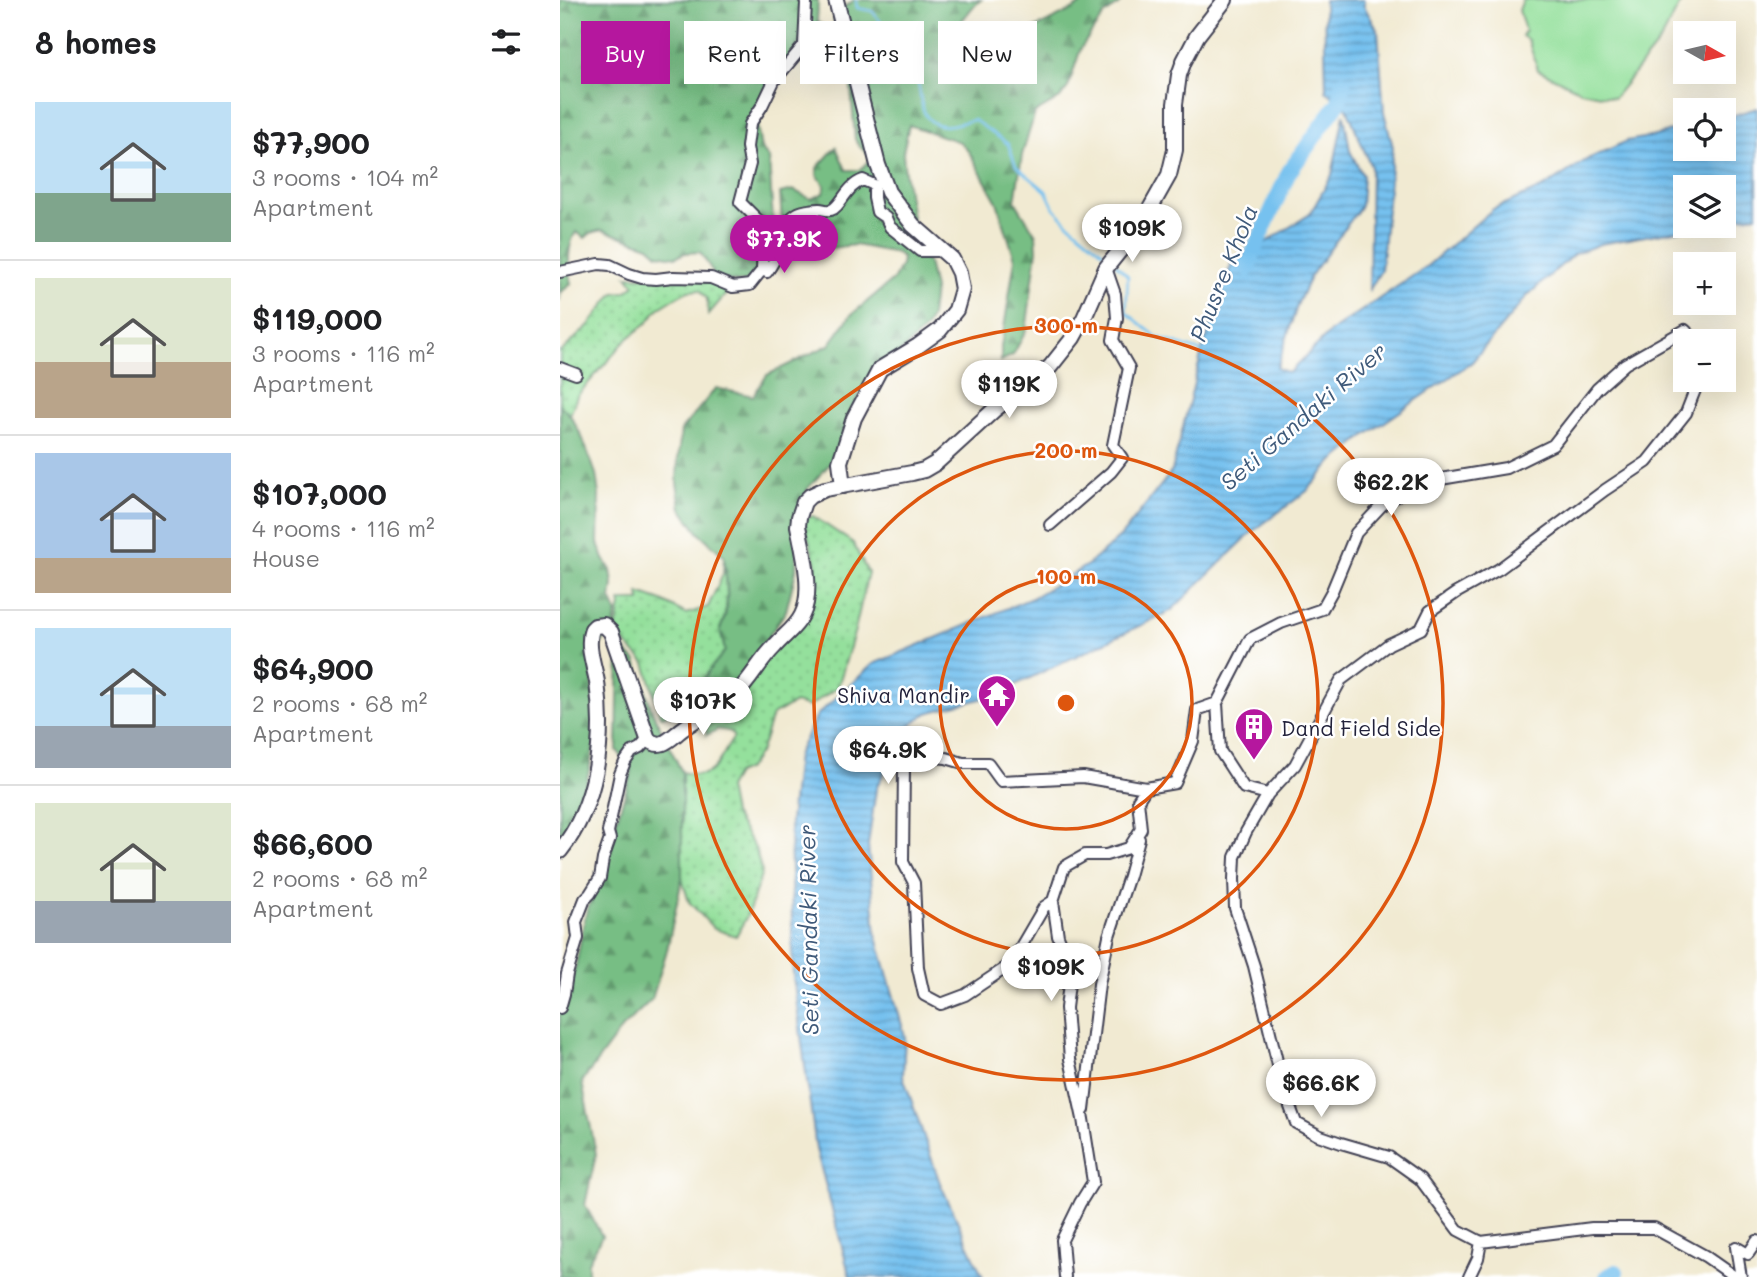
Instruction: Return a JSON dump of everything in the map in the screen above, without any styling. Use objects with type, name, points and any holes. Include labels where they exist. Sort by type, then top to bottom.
[{"type":"main road","points":[[836,0],[878,165],[888,192],[913,225],[952,260],[959,273],[962,289],[956,310],[940,330],[880,369],[854,418],[840,462],[843,486]]},
{"type":"main road","points":[[560,851],[580,819],[594,779],[599,753],[598,696],[590,642],[592,628],[604,625],[611,632],[648,739],[657,745],[664,744],[685,727],[724,704],[745,685],[762,660],[802,615],[807,595],[804,554],[798,526],[804,502],[825,489],[924,470],[936,463],[994,410],[1058,358],[1084,318],[1107,268],[1151,207],[1169,175],[1175,150],[1175,104],[1179,75],[1197,36],[1225,0]]},
{"type":"street","points":[[560,272],[600,264],[610,265],[642,278],[712,278],[733,287],[750,285],[762,270],[763,244],[762,224],[740,202],[750,164],[747,148],[750,124],[774,81],[804,45],[805,0]]},
{"type":"street","points":[[762,270],[767,272],[775,260],[781,242],[781,228],[797,212],[817,209],[830,211],[855,183],[863,180],[874,185],[877,212],[886,218],[890,227],[920,251],[942,251]]},
{"type":"street","points":[[1050,525],[1111,472],[1122,458],[1113,445],[1129,368],[1113,340],[1117,318],[1115,294],[1107,268]]},
{"type":"street","points":[[1268,794],[1244,788],[1220,751],[1217,703],[1250,639],[1281,623],[1322,609],[1356,533],[1383,504],[1416,483],[1506,468],[1553,445],[1597,389],[1625,365],[1673,337]]},
{"type":"street","points":[[560,368],[576,374]]},
{"type":"street","points":[[1694,392],[1686,413],[1647,462],[1499,569],[1430,611],[1421,629],[1389,644],[1341,680],[1295,765],[1268,794],[1246,832],[1235,858],[1235,908],[1254,966],[1284,1090],[1297,1123],[1318,1135],[1389,1157],[1420,1179],[1458,1230],[1481,1242],[1592,1228],[1654,1228],[1705,1256],[1735,1277]]},
{"type":"street","points":[[1053,901],[1044,908],[1016,955],[1004,969],[965,995],[941,1004],[924,995],[918,968],[914,883],[903,862],[904,765],[922,756],[946,758],[962,764],[988,764],[1001,781],[1083,777],[1146,788],[1175,783],[1193,741],[1197,710],[1217,703]]},
{"type":"street","points":[[560,1007],[578,938],[576,922],[585,899],[600,877],[610,839],[608,832],[620,774],[632,752],[648,739]]},
{"type":"street","points":[[1083,1119],[1099,984],[1141,829],[1138,800],[1146,788]]},
{"type":"street","points":[[1065,1277],[1062,1240],[1093,1182],[1070,1059],[1066,1008],[1071,968],[1058,936],[1053,901],[1064,867],[1085,855],[1106,855],[1129,848],[1141,829]]},
{"type":"street","points":[[1741,1277],[1736,1247],[1748,1254],[1757,1241]]},
{"type":"street","points":[[1469,1277],[1478,1258],[1481,1242]]},
{"type":"green space","points":[[560,0],[818,0],[817,21],[800,21],[800,44],[786,70],[786,21],[684,21],[684,84],[768,84],[771,97],[757,126],[761,149],[769,158],[774,239],[768,258],[756,273],[745,282],[724,280],[711,276],[713,272],[700,252],[676,257],[658,254],[649,246],[602,230],[585,238],[576,232],[569,251],[571,284],[560,293]]},
{"type":"green space","points":[[854,0],[981,0],[962,21],[938,21],[938,84],[1037,84],[1037,27],[1087,0],[1125,0],[1104,15],[1081,48],[1068,87],[1060,98],[1035,113],[1022,155],[1015,201],[1036,235],[1037,250],[1026,331],[1013,355],[1001,361],[1015,259],[997,202],[969,152],[960,142],[909,125],[903,152],[904,166],[913,225],[920,236],[920,251],[928,262],[934,289],[931,316],[926,328],[861,390],[836,457],[808,488],[799,514],[796,571],[786,611],[738,681],[677,712],[686,691],[697,691],[725,651],[720,629],[726,612],[727,593],[724,556],[698,532],[681,508],[677,483],[681,430],[716,388],[753,396],[767,375],[829,345],[851,315],[894,279],[901,265],[902,258],[897,253],[855,245],[798,252],[784,234],[780,193],[793,190],[811,199],[824,193],[825,186],[817,175],[817,168],[836,147],[846,170],[859,170],[869,161],[869,155],[855,139],[851,84],[924,84],[924,21],[834,21],[835,14]]},
{"type":"green space","points":[[1523,0],[1682,0],[1661,40],[1614,98],[1581,91],[1538,70],[1528,40],[1522,36],[1525,31],[1519,10]]},
{"type":"green space","points":[[627,276],[697,279],[730,288],[708,315],[707,299],[700,290],[688,291],[658,309],[647,323],[625,341],[577,396],[570,415],[560,405],[560,351],[588,326],[614,293],[625,292],[635,285]]},
{"type":"green space","points":[[560,405],[570,415],[582,437],[596,474],[599,495],[598,543],[611,570],[611,599],[617,612],[614,626],[591,658],[596,736],[583,800],[560,843]]},
{"type":"green space","points":[[813,516],[853,543],[868,573],[838,687],[808,707],[795,703],[772,715],[761,750],[748,769],[736,774],[728,788],[733,814],[755,848],[762,872],[748,914],[736,936],[714,929],[689,902],[682,879],[682,772],[702,774],[715,767],[734,737],[729,731],[718,729],[706,735],[707,725],[699,721],[809,617],[816,565],[803,519]]},
{"type":"green space","points":[[724,556],[727,603],[720,629],[725,651],[697,691],[686,692],[677,712],[661,716],[645,663],[622,640],[616,629],[620,601],[640,601],[639,593],[686,614],[708,607],[723,574]]},
{"type":"green space","points":[[619,645],[636,661],[653,713],[682,772],[682,879],[667,950],[652,999],[622,1028],[582,1082],[596,1154],[585,1205],[602,1236],[588,1262],[588,1277],[560,1277],[560,1008],[576,965],[585,917],[632,772],[617,750]]},
{"type":"water","points":[[1324,0],[1364,0],[1364,6],[1378,31],[1384,112],[1393,147],[1381,270],[1369,291],[1371,167],[1347,108],[1326,91]]},
{"type":"water","name":"Seti Gandaki River","points":[[1757,108],[1757,215],[1736,218],[1736,175],[1673,175],[1673,231],[1600,244],[1574,254],[1528,295],[1472,362],[1333,461],[1307,491],[1252,532],[1171,611],[992,696],[927,713],[905,729],[876,789],[868,845],[876,934],[905,1036],[903,1076],[940,1183],[983,1277],[850,1277],[816,1149],[793,976],[790,821],[797,755],[817,715],[873,664],[1032,598],[1089,564],[1121,536],[1172,471],[1202,351],[1233,259],[1254,250],[1310,214],[1332,175],[1344,114],[1350,151],[1363,176],[1361,206],[1310,277],[1298,303],[1277,368],[1289,373],[1330,332],[1426,267],[1493,209],[1544,187],[1588,159],[1627,141],[1673,130],[1673,161],[1736,161],[1736,114]]},
{"type":"waterway","points":[[856,0],[857,8],[872,11],[895,42],[914,73],[924,111],[931,121],[947,126],[974,120],[1008,144],[1016,166],[1046,191],[1054,208],[1068,223],[1109,257]]},
{"type":"waterway","name":"Phusre Khola","points":[[1248,269],[1289,172],[1339,102],[1343,82]]},
{"type":"waterway","points":[[1116,264],[1128,276],[1126,312],[1157,337],[1205,353]]},
{"type":"waterway","points":[[1607,1277],[1616,1272]]},
{"type":"place","name":"Shiva Mandir","points":[[997,728]]},
{"type":"place","name":"Dand Field Side","points":[[1254,761]]}]
